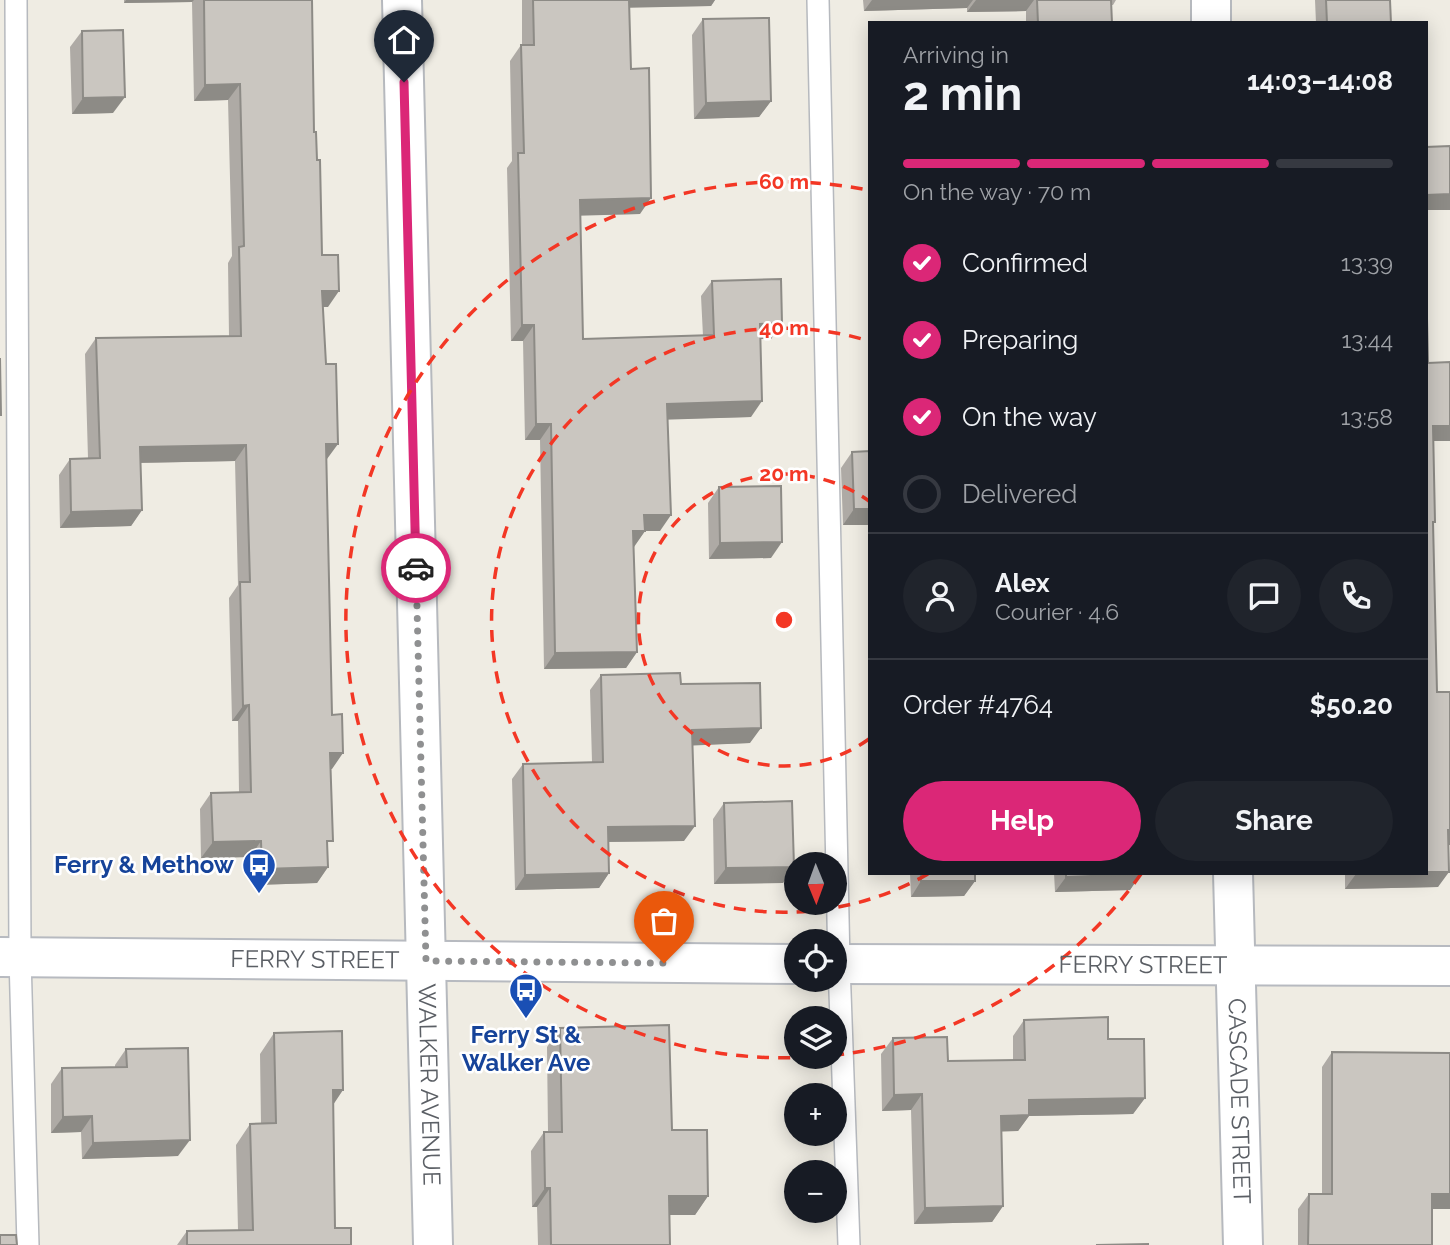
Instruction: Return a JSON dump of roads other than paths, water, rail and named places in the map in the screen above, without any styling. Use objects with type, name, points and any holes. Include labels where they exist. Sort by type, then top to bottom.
[{"type":"street","name":"WALKER AVENUE","points":[[402,0],[433,1245]]},
{"type":"street","points":[[1211,0],[1211,21]]},
{"type":"street","name":"CASCADE STREET","points":[[1233,875],[1242,1245]]},
{"type":"street","name":"FERRY STREET","points":[[10,957],[784,964]]},
{"type":"street","name":"FERRY STREET","points":[[847,964],[1450,966]]},
{"type":"lane","points":[[16,0],[10,957],[28,1245]]},
{"type":"lane","points":[[818,0],[836,929]]},
{"type":"lane","points":[[838,992],[849,1245]]},
{"type":"place","name":"Ferry & Methow","points":[[259,895]]},
{"type":"place","name":"Ferry St & Walker Ave","points":[[526,1020]]}]
